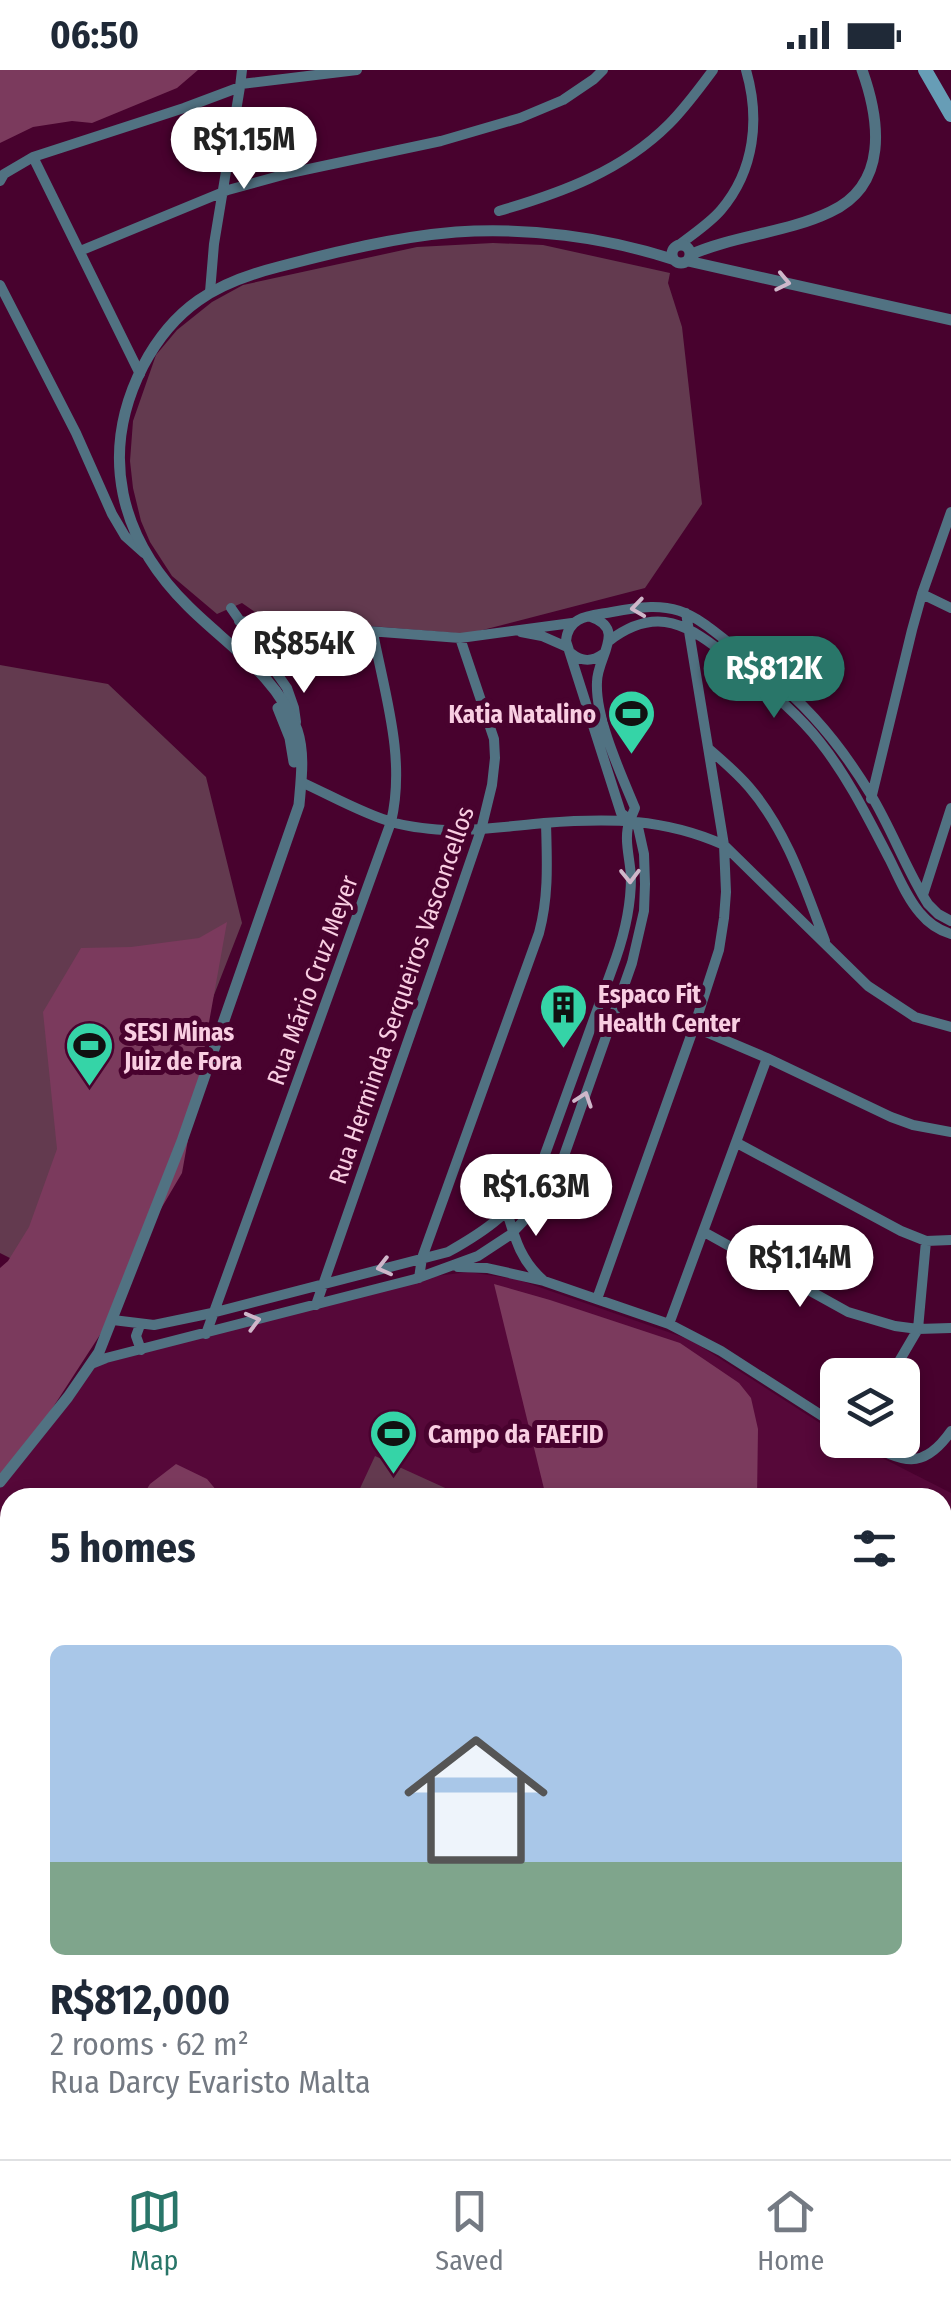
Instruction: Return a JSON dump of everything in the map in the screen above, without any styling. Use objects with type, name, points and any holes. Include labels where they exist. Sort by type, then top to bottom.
[{"type":"main road","points":[[925,70],[951,115]]},
{"type":"street","points":[[210,292],[242,70]]},
{"type":"street","points":[[0,181],[4,174],[32,158],[184,108],[240,85],[357,70]]},
{"type":"street","points":[[80,251],[224,192],[506,122],[563,100],[603,70]]},
{"type":"street","points":[[498,210],[537,200],[617,165],[670,123],[713,70]]},
{"type":"street","points":[[681,252],[720,210],[748,161],[754,134],[754,104],[746,70]]},
{"type":"street","points":[[145,554],[128,517],[118,469],[122,422],[133,387],[149,356],[172,324],[198,298],[227,282],[348,248],[457,232],[554,234],[652,252],[681,252],[818,217],[834,211],[856,194],[870,171],[877,144],[862,70]]},
{"type":"street","points":[[32,158],[140,374]]},
{"type":"street","points":[[681,252],[951,320]]},
{"type":"street","points":[[0,284],[125,536],[188,606],[272,684],[298,733]]},
{"type":"street","points":[[860,806],[873,798],[922,594],[951,512]]},
{"type":"street","points":[[922,594],[951,608]]},
{"type":"street","points":[[239,621],[460,638],[572,623],[584,616],[640,606],[659,605],[686,613],[709,626],[812,722],[873,798],[922,895],[938,914],[951,921]]},
{"type":"street","points":[[0,1482],[91,1364],[112,1320],[182,1141],[299,805],[302,761],[294,708],[287,688],[231,608]]},
{"type":"street","points":[[597,1298],[694,1026],[719,950],[724,918],[724,845],[686,613]]},
{"type":"street","points":[[91,1364],[419,1278],[478,1256],[513,1233],[540,1203],[570,1140],[632,962],[644,911],[644,854],[638,827],[622,813],[596,686],[609,634],[603,622],[590,616]]},
{"type":"street","points":[[609,642],[632,626],[660,621],[688,630],[757,672]]},
{"type":"street","points":[[572,623],[566,635],[569,650],[610,760]]},
{"type":"street","points":[[515,630],[542,636],[576,657],[590,660],[603,654]]},
{"type":"street","name":"Rua Mário Cruz Meyer","points":[[206,1334],[391,822],[398,785],[394,735],[373,633]]},
{"type":"street","name":"Rua Herminda Serqueiros Vasconcellos","points":[[316,1305],[481,830],[492,785],[494,739],[460,638]]},
{"type":"street","points":[[231,644],[282,714],[301,782]]},
{"type":"street","points":[[812,722],[911,902],[930,924],[951,934]]},
{"type":"street","points":[[708,748],[748,785],[766,808],[781,833],[828,948]]},
{"type":"street","points":[[301,782],[391,822],[442,830],[630,820],[679,828],[724,845],[868,986],[895,1006],[915,1018],[951,1027]]},
{"type":"street","points":[[922,895],[951,808]]},
{"type":"street","points":[[112,1320],[144,1325],[212,1314],[448,1252],[478,1235],[518,1202],[539,1171],[554,1134],[625,932],[630,899],[626,832],[630,820]]},
{"type":"street","points":[[419,1278],[422,1258],[539,933],[547,896],[546,823]]},
{"type":"street","points":[[616,958],[632,962]]},
{"type":"street","points":[[694,1026],[892,1117],[951,1132]]},
{"type":"street","points":[[587,1042],[602,1048]]},
{"type":"street","points":[[669,1324],[768,1058]]},
{"type":"street","points":[[554,1134],[570,1140]]},
{"type":"street","points":[[737,1143],[926,1242],[951,1240]]},
{"type":"street","points":[[506,1212],[519,1252],[544,1281]]},
{"type":"street","points":[[704,1232],[848,1312],[918,1329],[951,1328]]},
{"type":"street","points":[[902,1358],[918,1329],[926,1242]]},
{"type":"street","points":[[452,1266],[487,1268],[544,1281],[669,1324],[722,1351],[820,1414]]},
{"type":"street","points":[[143,1350],[151,1337],[144,1325]]},
{"type":"street","points":[[920,1457],[941,1446],[951,1432]]},
{"type":"street","points":[[941,1446],[951,1457]]},
{"type":"shaded area","points":[[0,70],[198,70],[177,88],[92,123],[72,121],[33,127],[0,143]]},
{"type":"shaded area","points":[[543,245],[670,273],[668,283],[682,327],[702,504],[645,588],[467,634],[262,617],[242,603],[217,614],[172,576],[141,521],[130,461],[133,421],[156,355],[177,330],[212,302],[243,285],[417,247]]},
{"type":"shaded area","name":"SESI Minas Juiz de Fora","points":[[0,665],[108,684],[206,777],[242,923],[95,1301],[0,1253]]},
{"type":"shaded area","points":[[227,922],[182,1173],[139,1246],[107,1324],[48,1415],[0,1478],[0,1268],[29,1227],[57,1149],[43,1012],[81,948],[131,947],[199,938]]},
{"type":"shaded area","points":[[468,1272],[516,1279],[691,1340],[820,1423],[820,1458],[882,1458],[941,1488],[0,1488],[97,1365],[436,1276]]},
{"type":"shaded area","points":[[494,1284],[680,1343],[739,1383],[751,1398],[758,1429],[757,1488],[544,1488]]},
{"type":"shaded area","points":[[375,1456],[445,1488],[360,1488]]},
{"type":"shaded area","points":[[176,1464],[207,1479],[214,1488],[148,1488]]},
{"type":"place","name":"Katia Natalino","points":[[631,756]]},
{"type":"place","name":"Espaco Fit Health Center","points":[[563,1050]]},
{"type":"place","name":"SESI Minas Juiz de Fora","points":[[89,1088]]},
{"type":"place","name":"Campo da FAEFID","points":[[393,1476]]}]
